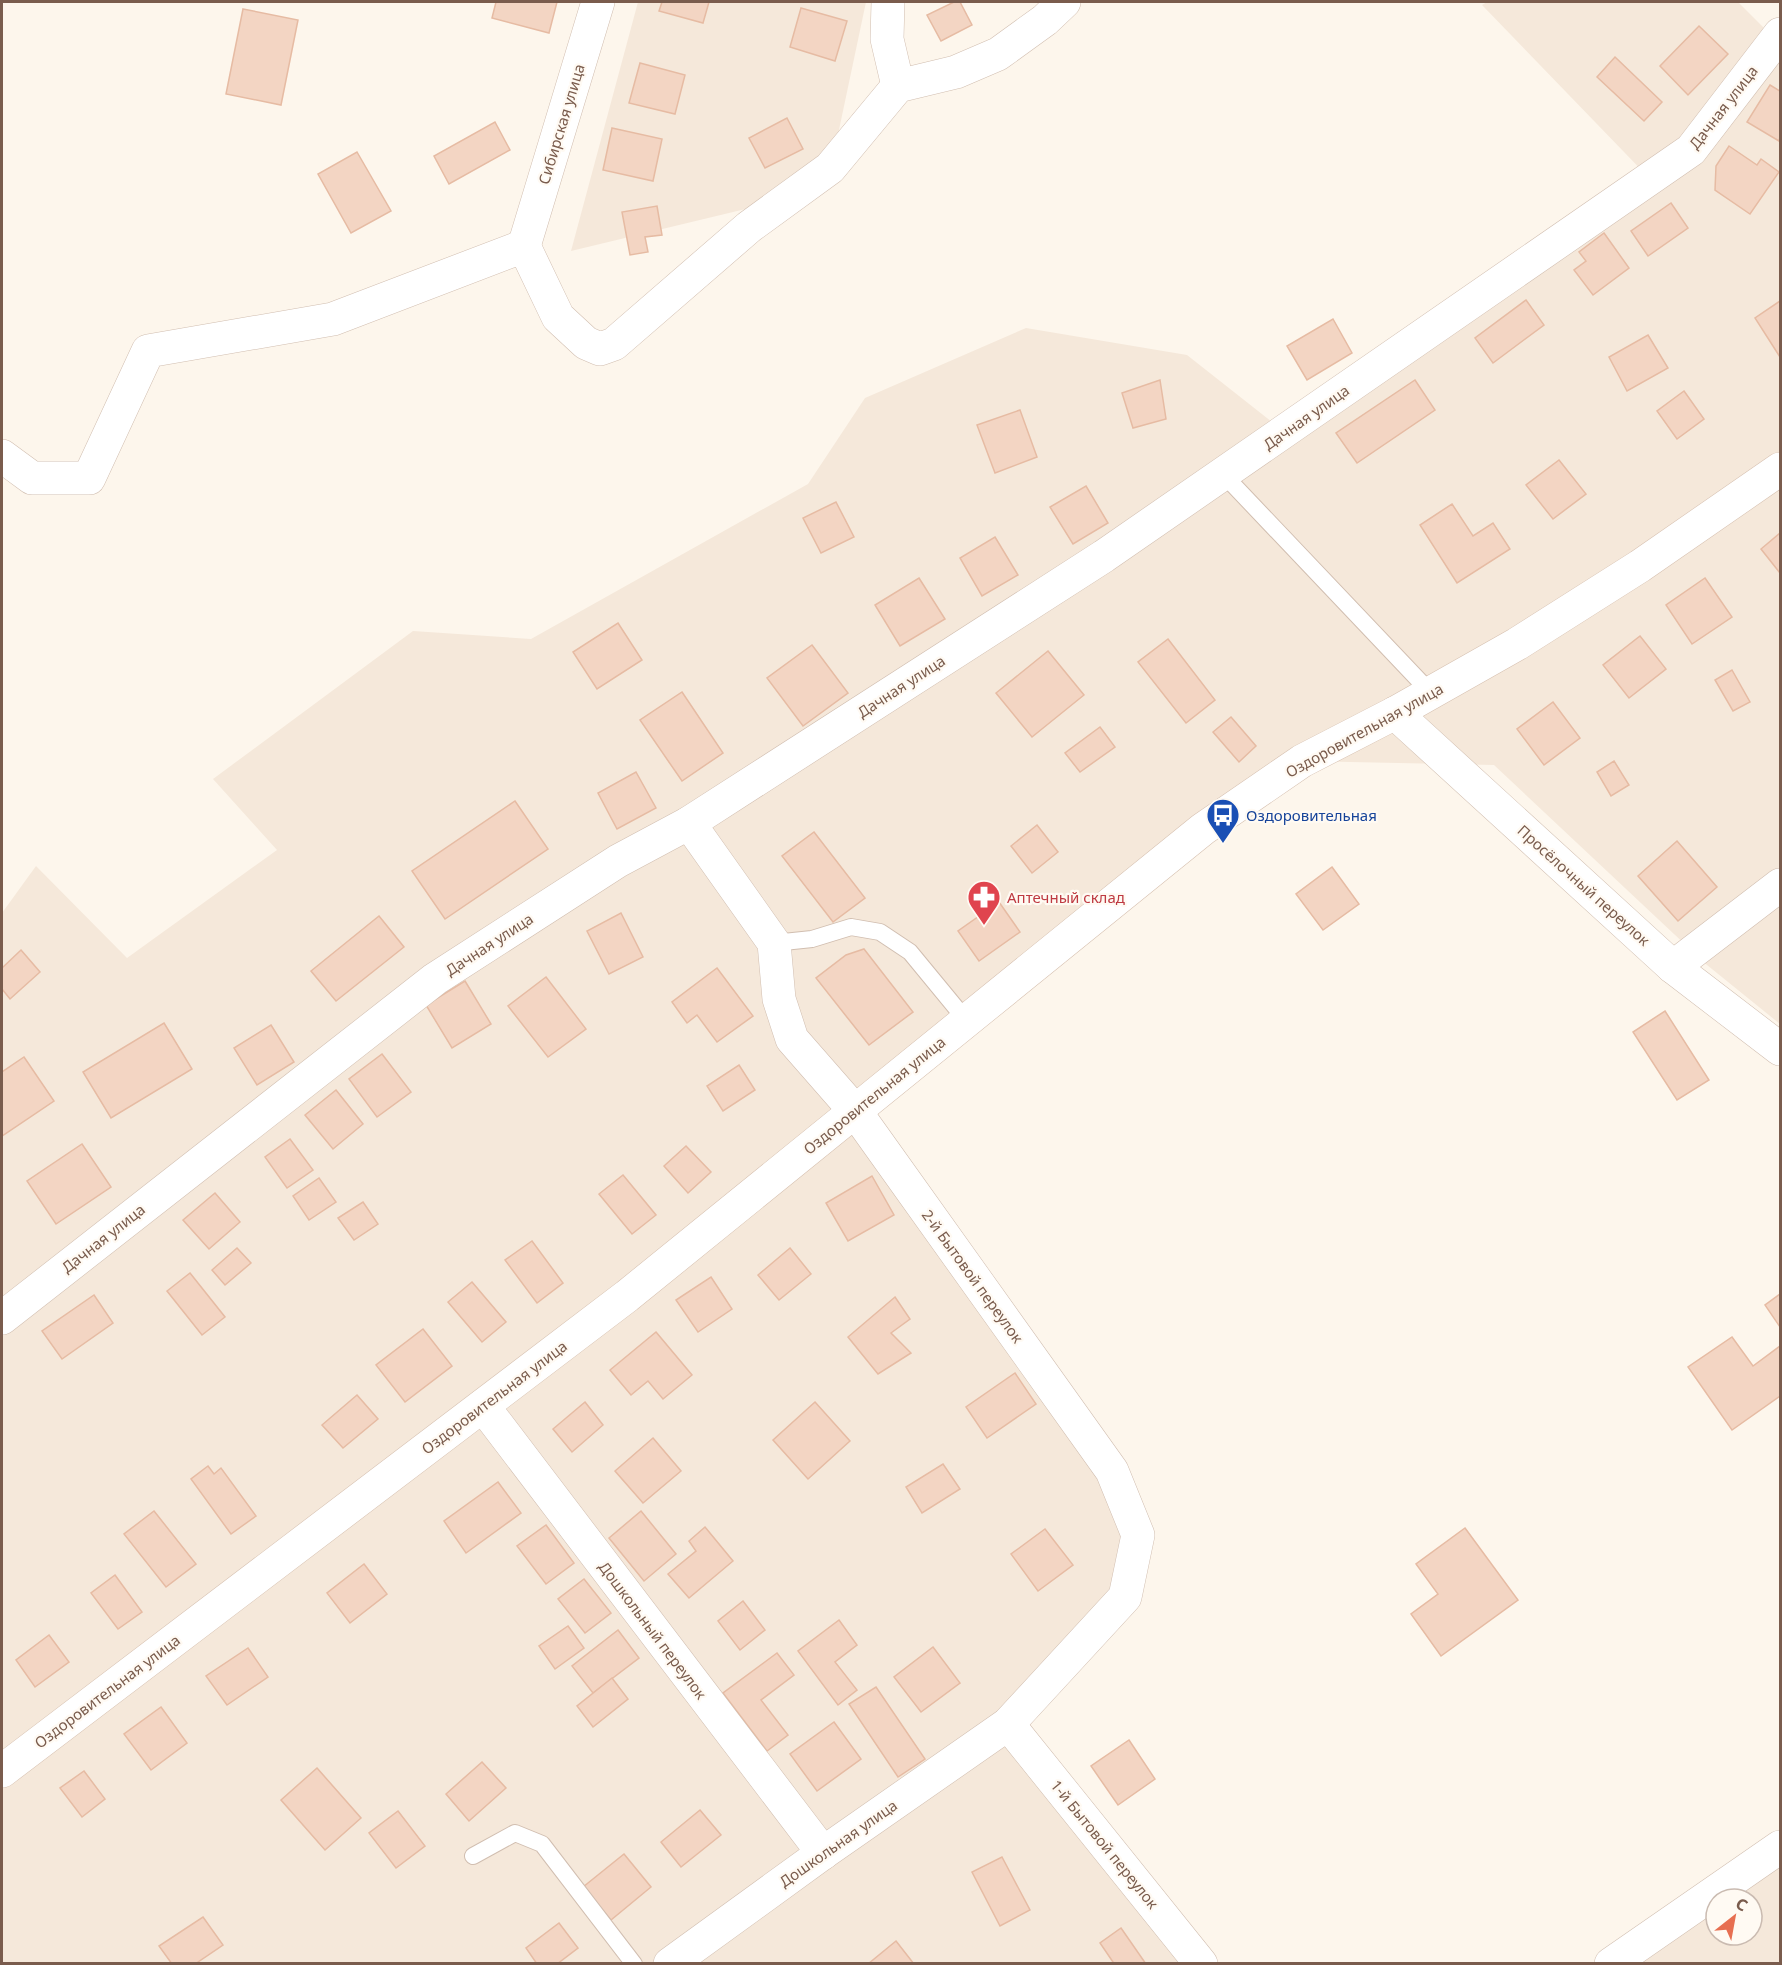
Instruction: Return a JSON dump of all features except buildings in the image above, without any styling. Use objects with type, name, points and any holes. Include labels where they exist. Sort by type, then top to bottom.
[{"type":"street","name":"Сибирская улица","points":[[524,246],[598,2]]},
{"type":"street","points":[[888,2],[887,39],[898,86]]},
{"type":"street","points":[[2,456],[32,478],[89,478],[148,351],[333,319],[524,246],[558,317],[586,343],[600,349],[614,344],[749,227],[830,168],[898,86],[956,72],[998,54],[1045,21],[1064,2]]},
{"type":"street","name":"Дачная улица","points":[[2,1318],[435,979],[618,861],[689,823],[1104,556],[1691,150],[1780,34]]},
{"type":"street","name":"Оздоровительная улица","points":[[2,1771],[627,1296],[1203,829],[1302,761],[1395,713],[1546,626],[1640,566],[1780,469]]},
{"type":"street","name":"Просёлочный переулок","points":[[1395,713],[1673,967],[1780,1049]]},
{"type":"street","points":[[689,823],[774,943]]},
{"type":"street","points":[[1673,967],[1780,885]]},
{"type":"street","name":"2-й Бытовой переулок","points":[[774,943],[779,999],[792,1039],[855,1111],[1112,1471],[1138,1535],[1125,1597],[1008,1724]]},
{"type":"street","name":"Дошкольный переулок","points":[[483,1406],[823,1853]]},
{"type":"street","name":"Дошкольная улица","points":[[670,1964],[823,1853],[1008,1724]]},
{"type":"street","name":"1-й Бытовой переулок","points":[[1008,1724],[1201,1964]]},
{"type":"street","points":[[1611,1964],[1780,1847]]},
{"type":"lane","points":[[1223,474],[1431,693]]},
{"type":"lane","points":[[774,943],[812,939],[851,927],[880,932],[910,952],[966,1020]]},
{"type":"lane","points":[[472,1856],[515,1833],[542,1844],[634,1964]]},
{"type":"shaded area","points":[[638,2],[866,2],[836,144],[758,206],[571,251]]},
{"type":"shaded area","points":[[1487,2],[1738,2],[1768,32],[1780,21],[1780,1024],[1707,965],[1494,765],[1302,761],[855,1111],[1138,1535],[1125,1597],[1008,1725],[1201,1963],[2,1964],[2,913],[36,866],[127,958],[277,850],[213,779],[413,631],[531,639],[808,484],[865,398],[1026,328],[1187,355],[1281,429],[1653,182],[1482,5]]},
{"type":"shaded area","points":[[1780,1847],[1780,1963],[1611,1963],[1704,1899],[1704,1947],[1764,1947],[1764,1887],[1722,1887]]},
{"type":"place","name":"Оздоровительная","points":[[1223,844]]},
{"type":"place","name":"Аптечный склад","points":[[984,926]]}]
